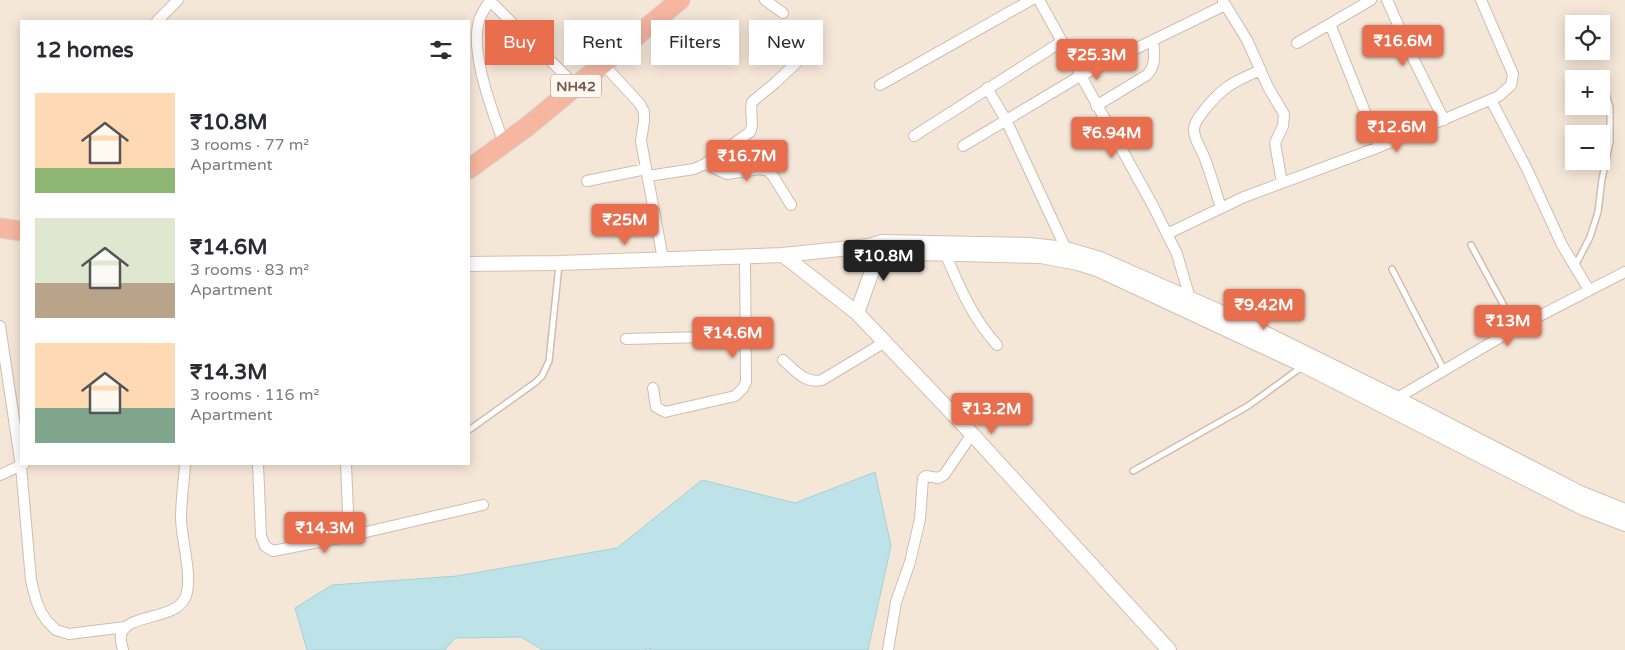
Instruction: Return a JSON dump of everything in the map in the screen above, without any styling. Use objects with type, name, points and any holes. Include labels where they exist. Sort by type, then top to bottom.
[{"type":"highway","name":"NH42","points":[[641,32],[680,0]]},
{"type":"highway","name":"NH42","points":[[470,168],[528,126],[602,65]]},
{"type":"highway","points":[[0,228],[20,231]]},
{"type":"street","points":[[158,20],[178,0]]},
{"type":"street","points":[[504,144],[482,78],[477,40],[480,18],[490,0],[576,86]]},
{"type":"street","points":[[765,0],[783,13]]},
{"type":"street","points":[[880,84],[1031,0]]},
{"type":"street","points":[[1038,0],[1152,204],[1177,254],[1194,314]]},
{"type":"street","points":[[1297,44],[1371,0]]},
{"type":"street","points":[[1387,0],[1444,120]]},
{"type":"street","points":[[1166,234],[1244,197],[1379,147],[1499,96],[1511,85],[1513,74],[1481,0]]},
{"type":"street","points":[[963,146],[1080,76],[1224,3],[1247,40],[1268,87],[1284,114],[1283,126],[1275,143],[1282,183]]},
{"type":"street","points":[[1330,24],[1379,147]]},
{"type":"street","points":[[1096,106],[1147,75],[1153,68],[1154,40]]},
{"type":"street","points":[[914,136],[1061,42]]},
{"type":"street","points":[[604,65],[640,104],[644,112],[640,141],[663,259]]},
{"type":"street","points":[[587,182],[647,172],[694,169],[706,164],[750,132],[752,126],[752,102],[794,65]]},
{"type":"street","points":[[1221,208],[1195,137],[1196,122],[1213,99],[1224,89],[1236,80],[1261,70]]},
{"type":"street","points":[[987,88],[1006,120],[1066,249]]},
{"type":"street","points":[[1491,100],[1527,169],[1562,245],[1589,290]]},
{"type":"street","points":[[706,164],[727,174],[760,168],[768,171],[791,205]]},
{"type":"street","points":[[470,264],[559,263],[782,255],[877,247],[995,243],[1066,249],[1100,259],[1236,319],[1396,398],[1580,493],[1625,511]]},
{"type":"street","points":[[877,247],[945,253],[1041,256],[1078,263],[1097,269],[1303,365],[1583,508],[1625,524]]},
{"type":"street","points":[[857,313],[877,247]]},
{"type":"street","points":[[945,253],[972,313],[983,330],[997,345]]},
{"type":"street","points":[[782,255],[857,313],[972,434],[1169,650]]},
{"type":"street","points":[[654,388],[656,407],[665,412],[736,396],[743,388],[746,382],[745,256]]},
{"type":"street","points":[[1382,406],[1516,328],[1625,272]]},
{"type":"street","points":[[0,326],[20,452]]},
{"type":"street","points":[[626,339],[745,336]]},
{"type":"street","points":[[783,360],[802,377],[814,382],[822,380],[885,342]]},
{"type":"street","points":[[888,650],[896,602],[910,562],[920,520],[923,478],[927,476],[938,478],[944,475],[972,434]]},
{"type":"street","points":[[0,476],[22,465],[31,580],[36,600],[41,612],[56,630],[69,634],[125,627],[133,622],[170,612],[183,603],[187,596],[187,573],[181,519],[185,465]]},
{"type":"street","points":[[258,465],[262,542],[269,550],[273,551],[349,536],[483,505]]},
{"type":"street","points":[[346,465],[349,536]]},
{"type":"street","points":[[123,650],[120,639],[125,627]]},
{"type":"lane","points":[[1575,267],[1590,237],[1598,212],[1602,178],[1610,142],[1610,115]]},
{"type":"lane","points":[[1471,245],[1516,328]]},
{"type":"lane","points":[[470,429],[536,382],[546,369],[549,361],[559,263]]},
{"type":"lane","points":[[1392,269],[1444,370]]},
{"type":"lane","points":[[1133,471],[1248,406],[1303,365]]},
{"type":"shaded area","points":[[0,0],[1625,0],[1625,650],[0,650]]},
{"type":"water","points":[[875,472],[891,546],[868,650],[650,650],[650,648],[644,650],[543,650],[521,637],[455,638],[445,650],[307,650],[295,608],[332,585],[457,576],[617,548],[702,480],[795,503]]}]
